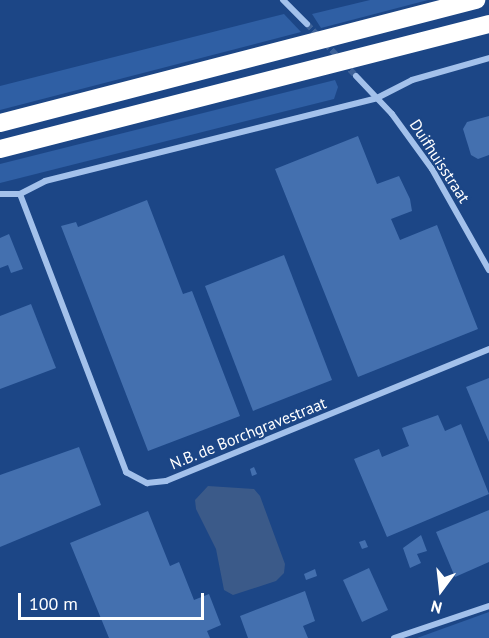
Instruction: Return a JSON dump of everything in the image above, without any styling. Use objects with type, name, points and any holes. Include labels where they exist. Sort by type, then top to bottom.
[{"type":"highway","points":[[0,123],[476,0]]},
{"type":"highway","points":[[0,149],[489,24]]},
{"type":"street","points":[[283,0],[308,24]]},
{"type":"street","points":[[0,194],[20,194],[45,181],[377,98],[412,80],[489,58]]},
{"type":"street","name":"Duifhuisstraat","points":[[356,76],[377,98],[432,169],[489,270]]},
{"type":"street","name":"N.B. de Borchgravestraat","points":[[20,194],[126,472],[147,483],[166,481],[489,349]]},
{"type":"street","points":[[394,638],[489,606]]},
{"type":"shaded area","points":[[370,0],[428,0],[321,28],[312,14]]},
{"type":"shaded area","points":[[284,14],[301,32],[0,110],[0,86]]},
{"type":"shaded area","points":[[335,80],[338,87],[334,99],[0,183],[0,164]]},
{"type":"shaded area","points":[[208,486],[254,489],[260,496],[285,564],[284,573],[276,581],[233,595],[224,590],[216,549],[196,509],[195,500]]},
{"type":"shaded area","points":[[489,612],[489,638],[417,638]]},
{"type":"building","points":[[489,116],[489,155],[478,159],[471,155],[463,129],[467,122]]},
{"type":"building","points":[[358,136],[377,184],[399,176],[410,199],[412,211],[391,219],[400,240],[437,225],[478,329],[358,377],[275,169]]},
{"type":"building","points":[[147,200],[183,294],[192,291],[240,416],[148,451],[61,226],[76,222],[78,227]]},
{"type":"building","points":[[9,234],[23,269],[11,273],[8,265],[0,268],[0,238]]},
{"type":"building","points":[[284,255],[332,380],[253,411],[205,286]]},
{"type":"building","points":[[31,304],[56,368],[0,389],[0,316]]},
{"type":"building","points":[[489,378],[489,442],[466,387]]},
{"type":"building","points":[[438,415],[445,431],[461,424],[489,494],[387,537],[354,459],[379,449],[382,457],[409,446],[402,428]]},
{"type":"building","points":[[79,447],[101,505],[0,547],[0,475]]},
{"type":"building","points":[[254,467],[257,474],[252,476],[250,469]]},
{"type":"building","points":[[489,510],[489,562],[455,577],[436,532]]},
{"type":"building","points":[[148,511],[170,566],[179,562],[194,600],[209,594],[221,625],[207,631],[210,638],[109,638],[70,543]]},
{"type":"building","points":[[421,535],[427,551],[417,554],[421,563],[410,568],[403,548]]},
{"type":"building","points":[[365,540],[368,547],[362,549],[359,542]]},
{"type":"building","points":[[369,568],[388,610],[362,622],[343,580]]},
{"type":"building","points":[[315,569],[317,576],[306,580],[304,574]]},
{"type":"building","points":[[305,591],[315,621],[303,626],[308,638],[248,638],[240,616]]},
{"type":"tunnel","points":[[307,24],[356,76]]}]
